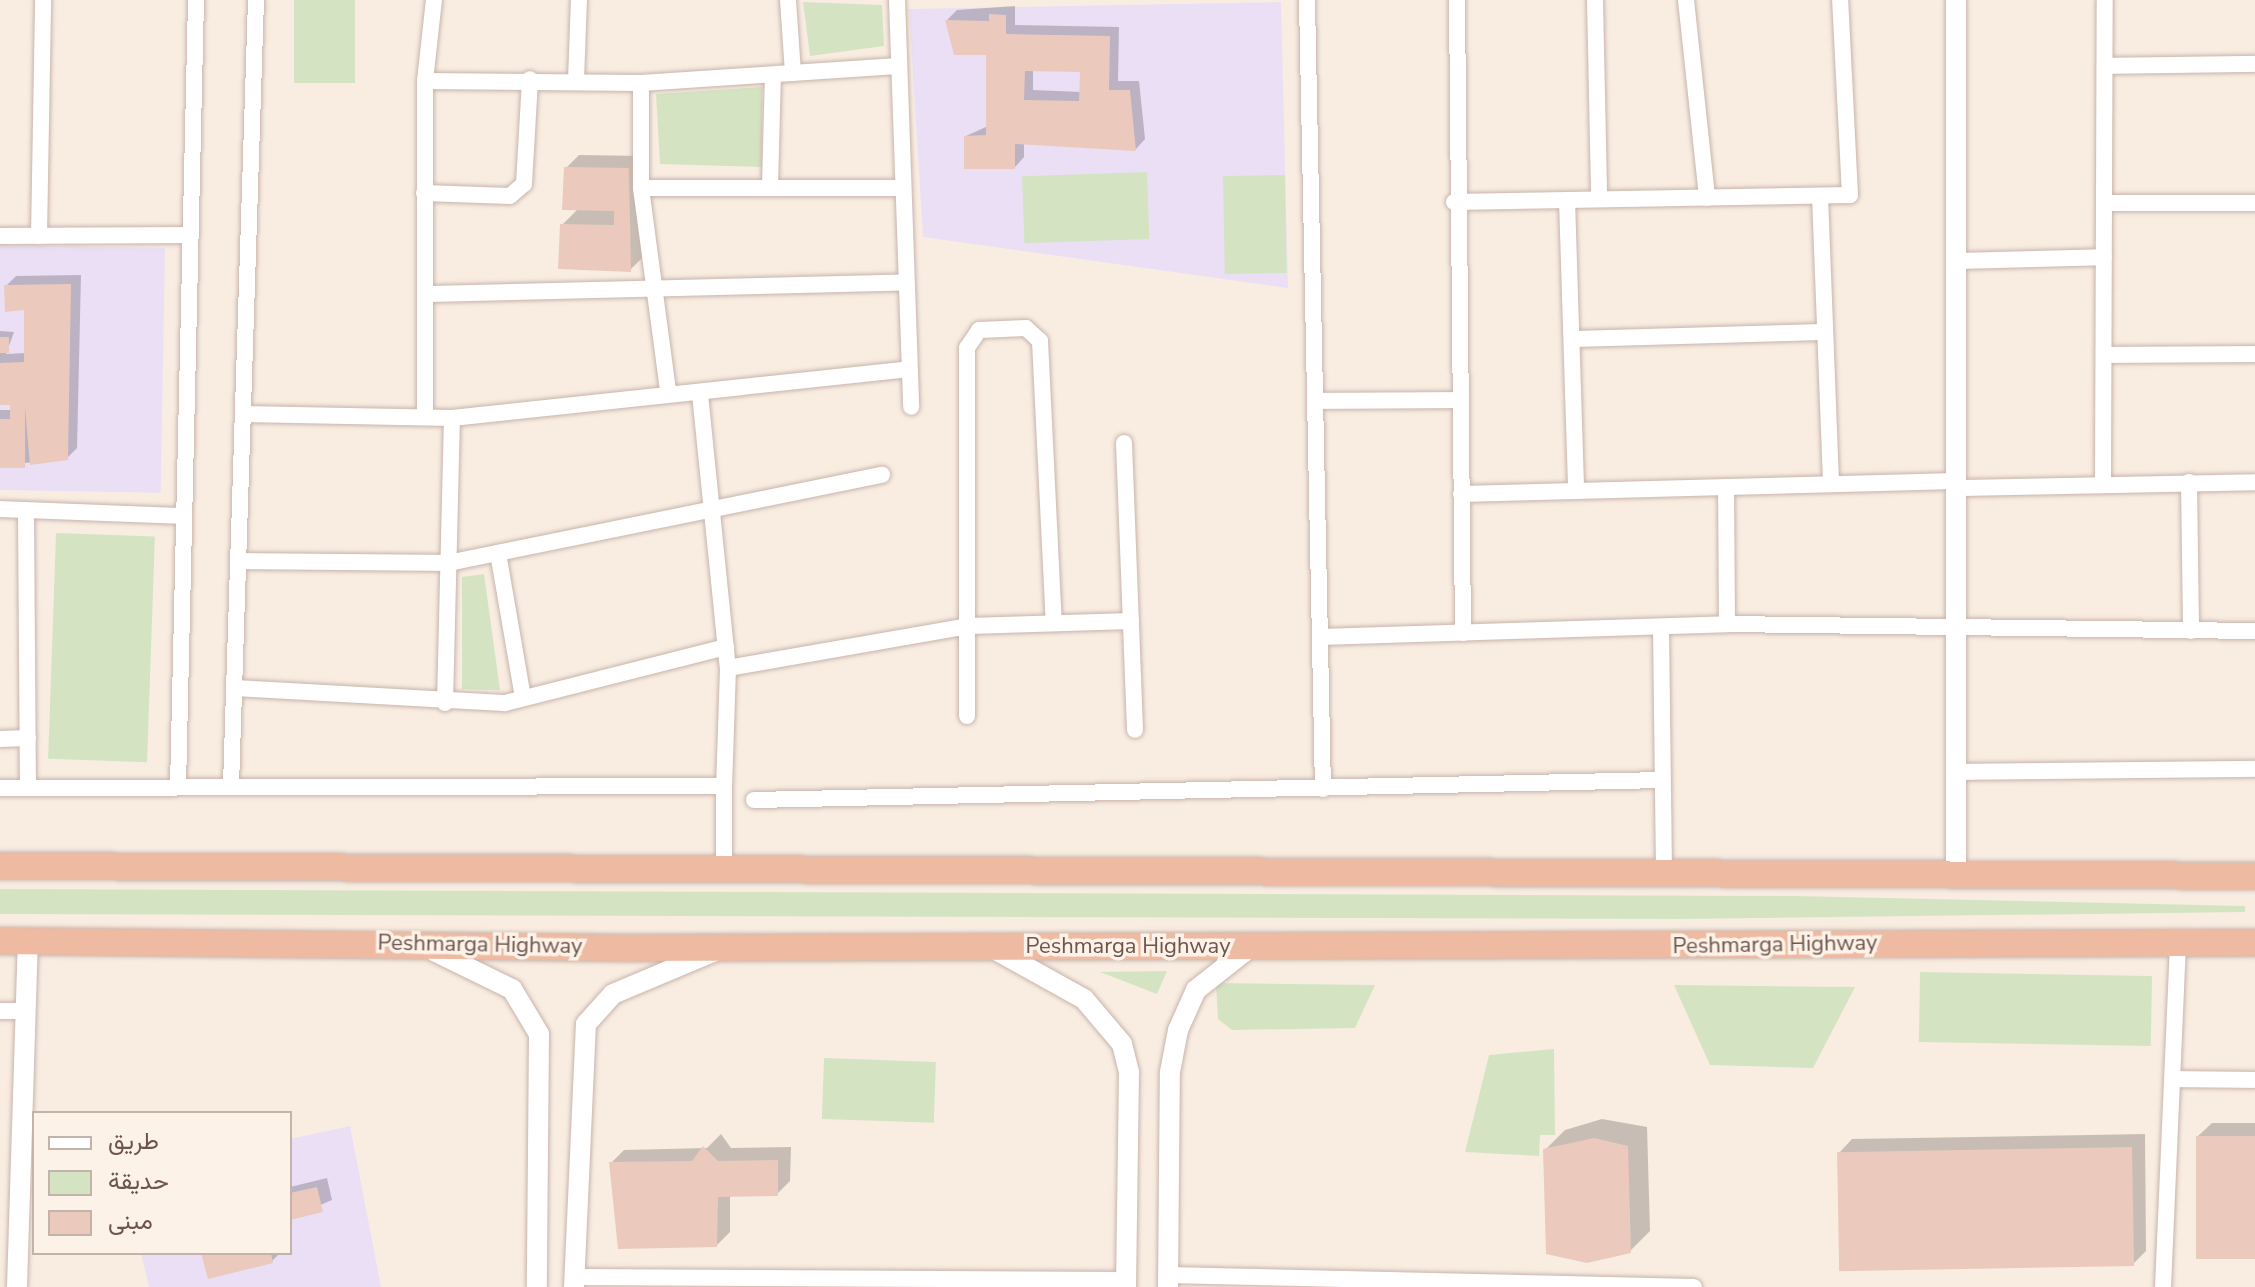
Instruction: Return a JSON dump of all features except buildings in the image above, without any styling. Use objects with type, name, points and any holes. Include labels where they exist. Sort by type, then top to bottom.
[{"type":"highway","points":[[0,866],[2255,876]]},
{"type":"highway","name":"Peshmarga Highway","points":[[0,941],[724,948],[2255,943]]},
{"type":"street","points":[[39,236],[43,0]]},
{"type":"street","points":[[178,787],[196,0]]},
{"type":"street","points":[[231,786],[256,0]]},
{"type":"street","points":[[425,417],[428,294],[424,193],[425,81],[434,0]]},
{"type":"street","points":[[576,80],[579,0]]},
{"type":"street","points":[[788,0],[793,73]]},
{"type":"street","points":[[897,0],[911,407]]},
{"type":"street","points":[[1307,0],[1323,789]]},
{"type":"street","points":[[1457,0],[1454,202],[1463,633]]},
{"type":"street","points":[[1595,0],[1599,199]]},
{"type":"street","points":[[1686,0],[1707,198]]},
{"type":"street","points":[[1454,202],[1850,195],[1840,0]]},
{"type":"street","points":[[1956,0],[1956,877]]},
{"type":"street","points":[[2103,483],[2105,0]]},
{"type":"street","points":[[2105,66],[2255,64]]},
{"type":"street","points":[[425,81],[530,79],[641,83],[897,66]]},
{"type":"street","points":[[770,187],[773,75]]},
{"type":"street","points":[[424,193],[510,196],[524,184],[530,79]]},
{"type":"street","points":[[641,83],[641,188],[668,391]]},
{"type":"street","points":[[641,188],[902,188]]},
{"type":"street","points":[[1820,196],[1831,484]]},
{"type":"street","points":[[1567,200],[1574,339],[1576,491]]},
{"type":"street","points":[[2105,203],[2255,203]]},
{"type":"street","points":[[0,236],[190,235]]},
{"type":"street","points":[[1956,261],[2104,257]]},
{"type":"street","points":[[428,294],[905,282]]},
{"type":"street","points":[[967,716],[967,348],[979,330],[1026,328],[1040,341],[1054,623]]},
{"type":"street","points":[[1574,339],[1823,332]]},
{"type":"street","points":[[2104,355],[2255,354]]},
{"type":"street","points":[[243,414],[452,418],[668,391],[700,394],[909,369]]},
{"type":"street","points":[[700,394],[715,504],[728,668],[724,867]]},
{"type":"street","points":[[1315,401],[1459,400]]},
{"type":"street","points":[[445,703],[452,418]]},
{"type":"street","points":[[1124,443],[1135,730]]},
{"type":"street","points":[[238,561],[448,563],[715,504],[882,475]]},
{"type":"street","points":[[2189,482],[2191,631]]},
{"type":"street","points":[[1461,494],[1831,484],[2255,482]]},
{"type":"street","points":[[1726,487],[1727,624]]},
{"type":"street","points":[[0,509],[184,516]]},
{"type":"street","points":[[26,510],[28,788]]},
{"type":"street","points":[[498,553],[523,697]]},
{"type":"street","points":[[728,668],[969,626],[1131,621]]},
{"type":"street","points":[[1320,637],[1727,624],[2255,631]]},
{"type":"street","points":[[1661,627],[1664,875]]},
{"type":"street","points":[[234,688],[445,703],[523,697],[726,647]]},
{"type":"street","points":[[0,739],[28,738]]},
{"type":"street","points":[[1956,772],[2255,769]]},
{"type":"street","points":[[754,800],[1662,780]]},
{"type":"street","points":[[0,788],[724,786]]},
{"type":"street","points":[[17,1287],[28,941]]},
{"type":"street","points":[[411,943],[489,975],[529,1009],[541,1052],[537,1287]]},
{"type":"street","points":[[2163,1287],[2178,944]]},
{"type":"street","points":[[724,948],[629,985],[590,1015],[580,1049],[574,1282],[1126,1284],[1126,1052],[1084,999],[991,947]]},
{"type":"street","points":[[1249,948],[1196,990],[1178,1030],[1170,1072],[1168,1281],[1694,1287]]},
{"type":"street","points":[[0,1011],[24,1011]]},
{"type":"street","points":[[2174,1079],[2255,1080]]},
{"type":"street","points":[[538,1176],[575,1178]]},
{"type":"shaded area","points":[[1281,2],[1288,288],[923,237],[909,9]]},
{"type":"shaded area","points":[[0,245],[165,248],[161,493],[0,490]]},
{"type":"shaded area","points":[[350,1126],[381,1287],[149,1287],[141,1255],[292,1255],[292,1139]]},
{"type":"green space","points":[[294,0],[355,0],[355,83],[294,83]]},
{"type":"green space","points":[[803,2],[882,5],[884,46],[810,56]]},
{"type":"green space","points":[[762,87],[762,167],[660,164],[656,94]]},
{"type":"green space","points":[[1147,172],[1149,239],[1024,243],[1022,176]]},
{"type":"green space","points":[[1285,175],[1287,273],[1225,274],[1223,176]]},
{"type":"green space","points":[[56,533],[155,536],[147,762],[48,759]]},
{"type":"green space","points":[[484,574],[500,690],[462,689],[462,577]]},
{"type":"green space","points":[[0,889],[1795,896],[2245,906],[2245,912],[1682,919],[0,914]]},
{"type":"green space","points":[[1167,971],[1157,994],[1100,972]]},
{"type":"green space","points":[[1920,972],[2152,976],[2151,1046],[1919,1042]]},
{"type":"green space","points":[[1216,983],[1375,985],[1355,1028],[1232,1030],[1218,1019]]},
{"type":"green space","points":[[1674,985],[1855,987],[1813,1068],[1710,1065]]},
{"type":"green space","points":[[1554,1049],[1555,1135],[1540,1135],[1539,1156],[1465,1152],[1489,1055]]},
{"type":"green space","points":[[824,1058],[936,1062],[934,1123],[822,1119]]}]
